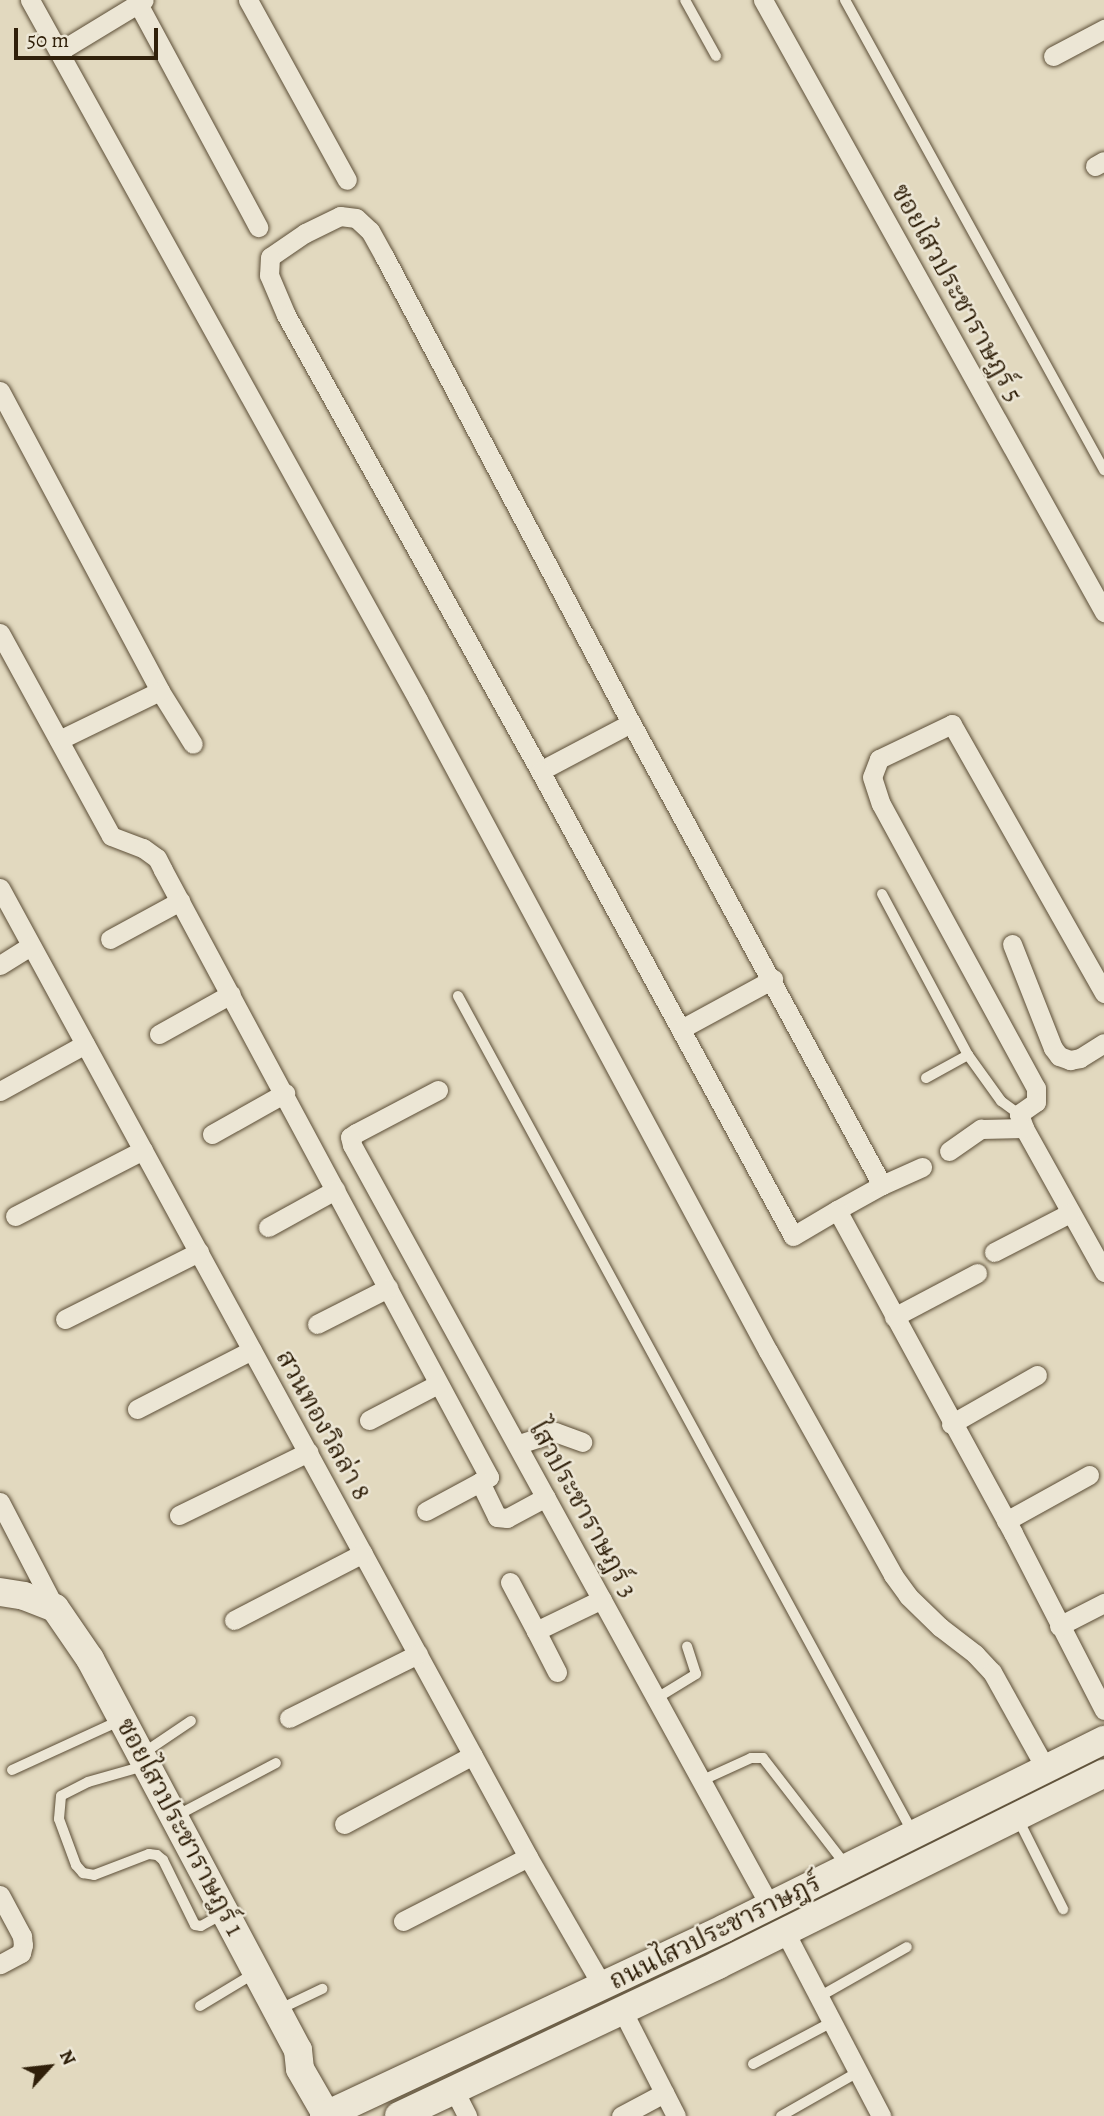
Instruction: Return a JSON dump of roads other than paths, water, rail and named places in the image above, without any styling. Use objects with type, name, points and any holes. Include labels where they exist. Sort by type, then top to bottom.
[{"type":"main road","points":[[0,1592],[24,1595],[55,1608]]},
{"type":"main road","name":"ซอยไสวประชาราษฎร์ 1","points":[[55,1608],[90,1659],[176,1816],[298,2050],[312,2062],[332,2114]]},
{"type":"main road","name":"ถนนไสวประชาราษฎร์","points":[[332,2114],[408,2076],[603,1987],[1104,1740]]},
{"type":"main road","name":"ถนนไสวประชาราษฎร์","points":[[411,2111],[461,2104],[622,2010],[1104,1773]]},
{"type":"main road","points":[[408,2076],[411,2111]]},
{"type":"street","points":[[30,0],[418,700],[768,1351],[892,1575],[924,1612],[992,1672],[1046,1769]]},
{"type":"street","points":[[248,0],[348,180]]},
{"type":"street","name":"ซอยไสวประชาราษฎร์ 5","points":[[763,0],[1104,612]]},
{"type":"street","points":[[60,51],[139,1],[258,227]]},
{"type":"street","points":[[1054,56],[1104,29]]},
{"type":"street","points":[[883,1185],[632,723],[370,231],[356,218],[340,216],[305,233],[270,257],[269,275],[286,315],[540,771],[793,1236],[883,1185],[922,1167]]},
{"type":"street","points":[[0,393],[160,691],[193,744]]},
{"type":"street","points":[[0,633],[111,836],[143,848],[157,858],[489,1477],[426,1511]]},
{"type":"street","points":[[59,740],[160,691]]},
{"type":"street","points":[[540,771],[632,723]]},
{"type":"street","points":[[949,1151],[981,1129],[1021,1121],[1036,1102],[1036,1088],[881,804],[872,777],[879,759],[952,723],[1104,993]]},
{"type":"street","name":"สวนทองวิลล่า 8","points":[[0,888],[528,1857],[603,1987]]},
{"type":"street","points":[[110,939],[180,901]]},
{"type":"street","points":[[1013,944],[1053,1048],[1059,1056],[1070,1060],[1080,1058],[1104,1043]]},
{"type":"street","points":[[0,965],[32,946]]},
{"type":"street","points":[[681,1029],[773,979]]},
{"type":"street","points":[[159,1034],[231,994]]},
{"type":"street","points":[[0,1091],[85,1044]]},
{"type":"street","name":"ไสวประชาราษฎร์ 3","points":[[438,1090],[350,1137],[770,1906]]},
{"type":"street","points":[[212,1134],[285,1093]]},
{"type":"street","points":[[1021,1121],[1104,1272]]},
{"type":"street","points":[[15,1216],[143,1150]]},
{"type":"street","points":[[268,1227],[335,1190]]},
{"type":"street","points":[[837,1210],[1006,1521],[1104,1710]]},
{"type":"street","points":[[994,1252],[1070,1213]]},
{"type":"street","points":[[65,1320],[199,1252]]},
{"type":"street","points":[[894,1317],[977,1273]]},
{"type":"street","points":[[317,1324],[388,1288]]},
{"type":"street","points":[[136,1409],[252,1350]]},
{"type":"street","points":[[951,1424],[1037,1376]]},
{"type":"street","points":[[369,1420],[438,1384]]},
{"type":"street","points":[[519,1444],[555,1433],[582,1442]]},
{"type":"street","points":[[178,1515],[308,1452]]},
{"type":"street","points":[[1006,1521],[1089,1475]]},
{"type":"street","points":[[480,1482],[497,1517],[507,1518],[546,1497]]},
{"type":"street","name":"ซอยไสวประชาราษฎร์ 1","points":[[0,1502],[55,1608]]},
{"type":"street","points":[[234,1620],[363,1553]]},
{"type":"street","points":[[510,1582],[558,1672]]},
{"type":"street","points":[[536,1631],[602,1599]]},
{"type":"street","points":[[1059,1626],[1104,1603]]},
{"type":"street","points":[[289,1718],[418,1654]]},
{"type":"street","points":[[344,1824],[473,1755]]},
{"type":"street","points":[[403,1921],[528,1857]]},
{"type":"street","points":[[0,1964],[21,1953],[23,1945],[2,1898]]},
{"type":"street","points":[[785,1932],[881,2116]]},
{"type":"street","points":[[622,2010],[676,2116]]},
{"type":"street","points":[[621,2116],[664,2093]]},
{"type":"lane","points":[[684,0],[716,56]]},
{"type":"lane","points":[[845,0],[1104,470]]},
{"type":"lane","points":[[882,894],[968,1055],[1001,1101],[1021,1121]]},
{"type":"lane","points":[[458,996],[716,1466],[914,1835]]},
{"type":"lane","points":[[926,1078],[968,1055]]},
{"type":"lane","points":[[657,1698],[696,1674],[687,1646]]},
{"type":"lane","points":[[12,1770],[122,1719]]},
{"type":"lane","points":[[191,1721],[145,1760],[88,1782],[61,1796],[59,1819],[76,1865],[83,1873],[94,1875],[149,1854],[157,1855],[163,1860],[195,1925],[201,1926],[226,1913]]},
{"type":"lane","points":[[703,1780],[751,1758],[763,1758],[848,1867]]},
{"type":"lane","points":[[176,1816],[276,1763]]},
{"type":"lane","points":[[1016,1815],[1063,1909]]},
{"type":"lane","points":[[819,1997],[906,1947]]},
{"type":"lane","points":[[200,2006],[257,1972]]},
{"type":"lane","points":[[277,2011],[323,1989]]},
{"type":"lane","points":[[752,2064],[832,2022]]},
{"type":"lane","points":[[781,2116],[858,2071]]}]
